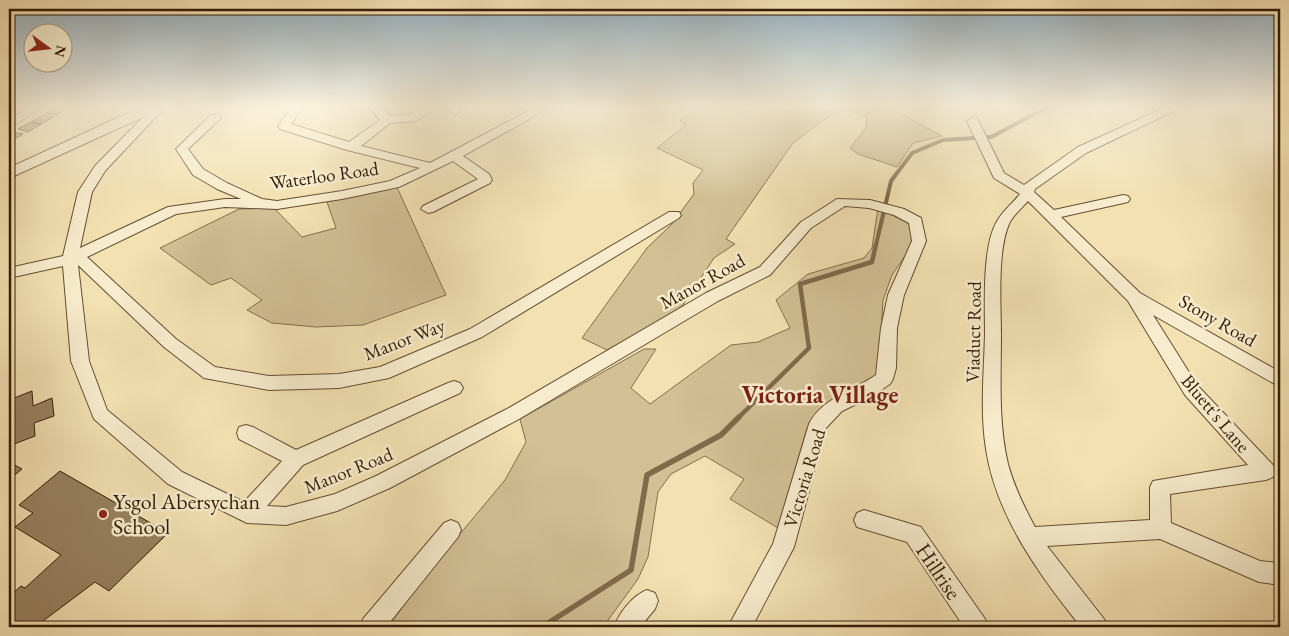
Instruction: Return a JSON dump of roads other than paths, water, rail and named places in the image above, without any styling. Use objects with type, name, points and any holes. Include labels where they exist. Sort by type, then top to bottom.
[{"type":"street","points":[[9,173],[64,150],[89,137]]},
{"type":"street","name":"Manor Road","points":[[130,137],[100,169],[85,192],[70,259],[80,361],[100,414],[176,478],[246,514],[286,516],[337,502],[382,482],[513,414],[712,297],[765,271],[806,225],[842,202],[884,208]]},
{"type":"street","points":[[193,137],[182,149],[198,172],[222,186],[261,202]]},
{"type":"street","points":[[318,137],[351,147],[432,167]]},
{"type":"street","points":[[351,147],[365,137]]},
{"type":"street","name":"Waterloo Road","points":[[9,273],[70,259],[173,210],[225,203],[261,202],[277,205],[394,184],[491,137]]},
{"type":"street","name":"Bluett's Lane","points":[[981,137],[999,175],[1028,193],[1134,296],[1191,390],[1266,471],[1160,487],[1161,529]]},
{"type":"street","name":"Viaduct Road","points":[[1096,627],[1064,588],[1030,537],[1008,492],[999,464],[993,420],[994,287],[1000,229],[1007,214],[1028,193],[1029,187],[1082,150],[1112,137]]},
{"type":"street","points":[[428,209],[485,180],[484,177],[454,156]]},
{"type":"street","points":[[1051,215],[1123,200]]},
{"type":"street","name":"Victoria Road","points":[[740,627],[783,547],[818,424],[836,406],[865,392],[884,380],[887,368],[888,328],[896,295],[919,241],[916,221],[884,208]]},
{"type":"street","name":"Manor Way","points":[[70,259],[85,261],[170,343],[210,373],[269,383],[339,382],[383,372],[476,333],[674,215]]},
{"type":"street","name":"Stony Road","points":[[1134,296],[1280,380]]},
{"type":"street","points":[[246,514],[296,459],[454,388]]},
{"type":"street","points":[[246,433],[296,459]]},
{"type":"street","name":"Hillrise","points":[[864,520],[914,534],[977,627]]},
{"type":"street","points":[[1030,537],[1161,529],[1259,571],[1280,574]]},
{"type":"street","points":[[372,627],[451,530]]},
{"type":"street","points":[[625,627],[647,601]]},
{"type":"waterway","points":[[876,245],[891,181],[912,153],[943,140],[992,137]]},
{"type":"waterway","points":[[738,418],[809,348],[800,284],[872,262],[876,244]]},
{"type":"waterway","points":[[542,627],[631,570],[647,475],[721,435],[738,418]]},
{"type":"place","name":"Ysgol Abersychan School","points":[[103,514]]},
{"type":"district","name":"Victoria Village","points":[[820,395]]}]
